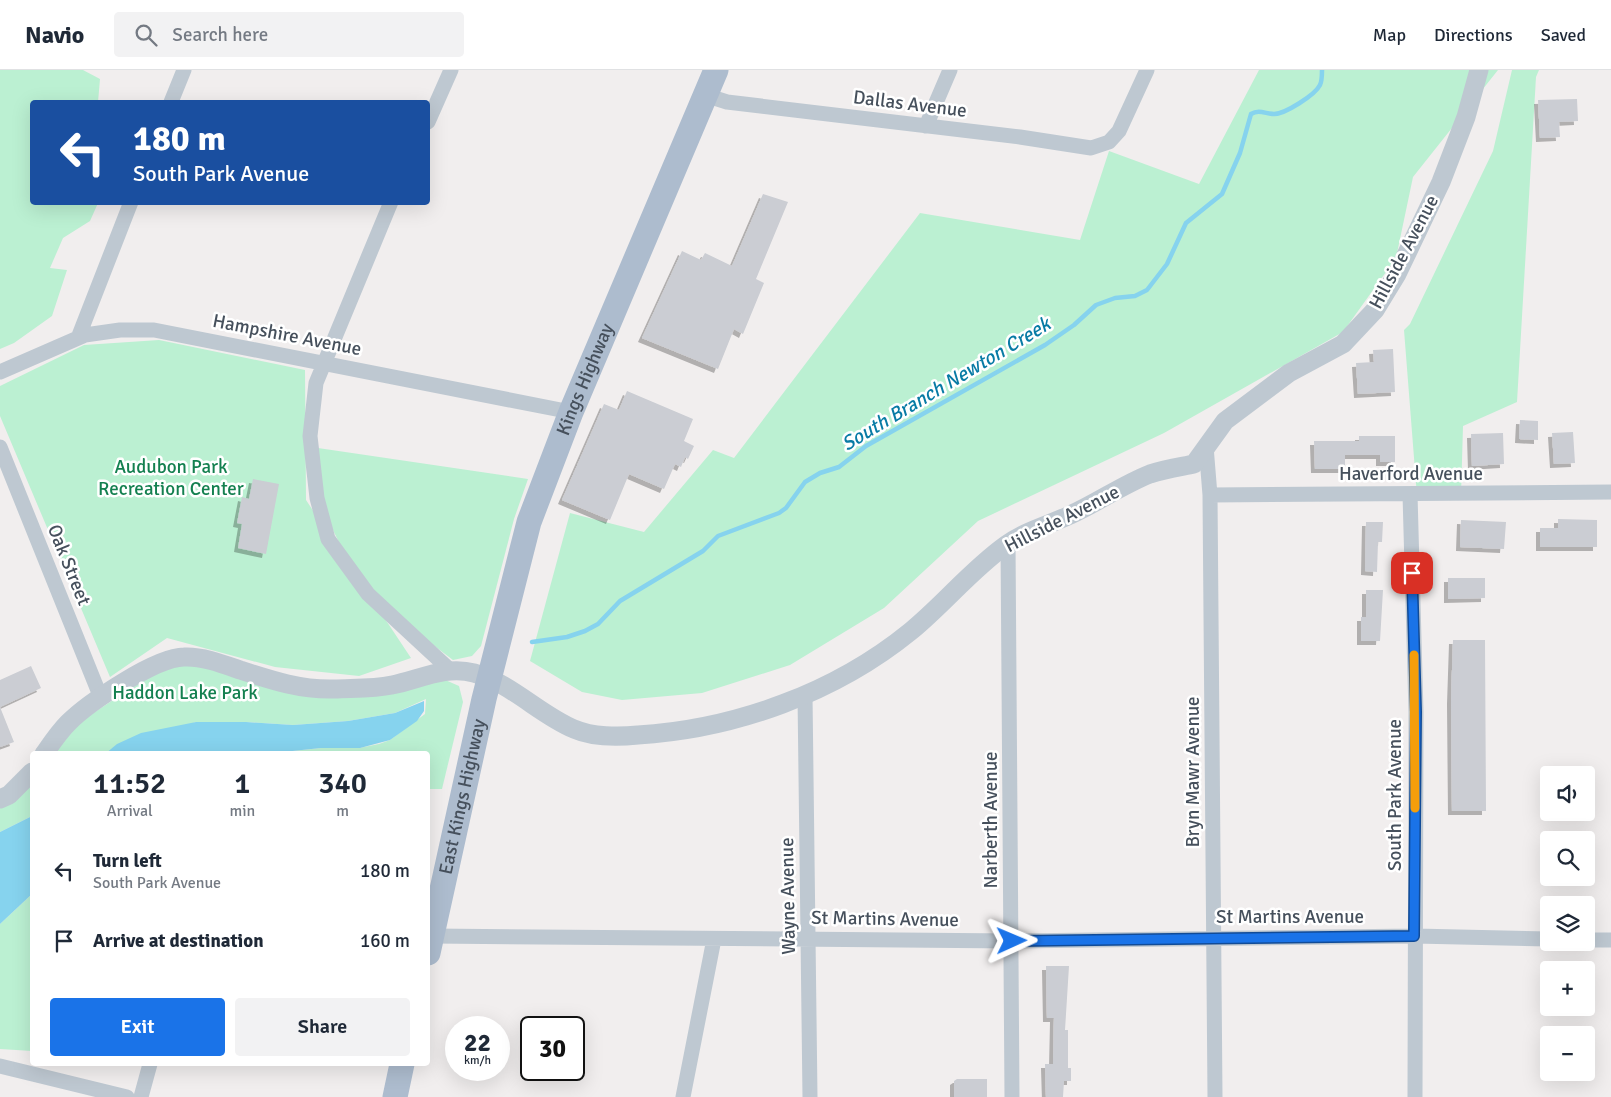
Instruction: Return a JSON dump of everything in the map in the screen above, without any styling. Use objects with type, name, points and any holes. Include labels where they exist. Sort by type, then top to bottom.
[{"type":"main road","name":"Kings Highway","points":[[487,690],[529,522],[571,412],[716,70]]},
{"type":"main road","name":"East Kings Highway","points":[[430,944],[487,690]]},
{"type":"main road","points":[[395,1097],[402,1066]]},
{"type":"street","points":[[172,100],[184,70]]},
{"type":"street","points":[[430,117],[451,70]]},
{"type":"street","points":[[926,126],[950,70]]},
{"type":"street","name":"Dallas Avenue","points":[[705,95],[726,102],[1091,148],[1109,142],[1119,131],[1148,70]]},
{"type":"street","name":"Hillside Avenue","points":[[450,670],[474,673],[487,690],[529,700],[552,718],[577,731],[605,735],[634,736],[682,731],[741,718],[805,695],[847,674],[910,631],[975,570],[1008,543],[1071,515],[1147,475],[1194,464],[1225,421],[1289,373],[1343,344],[1375,310],[1397,274],[1441,182],[1466,117],[1479,70]]},
{"type":"street","points":[[78,338],[130,205]]},
{"type":"street","points":[[390,205],[316,383],[310,436],[317,498],[328,538],[368,594],[450,670]]},
{"type":"street","name":"Hampshire Avenue","points":[[0,372],[78,338],[120,330],[154,330],[571,412]]},
{"type":"street","name":"Bryn Mawr Avenue","points":[[1206,446],[1210,495],[1215,1097]]},
{"type":"street","name":"Oak Street","points":[[0,447],[101,698]]},
{"type":"street","name":"Haverford Avenue","points":[[1210,495],[1611,492]]},
{"type":"street","name":"South Park Avenue","points":[[1410,494],[1416,712],[1415,1097]]},
{"type":"street","name":"Narberth Avenue","points":[[1008,543],[1012,1097]]},
{"type":"street","points":[[46,751],[69,723],[101,698],[164,661],[184,656],[217,663],[279,682],[320,689],[391,686],[450,670]]},
{"type":"street","name":"Wayne Avenue","points":[[805,695],[810,1097]]},
{"type":"street","points":[[0,798],[9,795],[30,774]]},
{"type":"street","name":"St Martins Avenue","points":[[430,944],[808,938],[1012,941],[1414,936],[1540,939]]},
{"type":"street","points":[[683,1097],[714,939]]},
{"type":"street","points":[[1595,940],[1611,940]]},
{"type":"street","points":[[0,1066],[127,1097]]},
{"type":"street","points":[[141,1097],[149,1066]]},
{"type":"green space","points":[[0,70],[83,70],[100,79],[98,100],[30,100],[30,205],[97,205],[90,221],[63,238],[50,268],[67,270],[52,316],[14,343],[0,349]]},
{"type":"green space","points":[[1259,70],[1498,70],[1413,177],[1396,258],[1343,332],[1164,433],[978,521],[884,608],[790,665],[702,693],[622,700],[582,692],[530,661],[570,513],[644,532],[713,450],[734,458],[920,213],[1080,240],[1109,151],[1199,184]]},
{"type":"green space","points":[[1512,70],[1539,70],[1536,77],[1517,402],[1463,426],[1461,495],[1417,496],[1404,330],[1410,324],[1493,151]]},
{"type":"green space","name":"Audubon Park Recreation Center","points":[[159,340],[305,370],[306,500],[411,658],[359,676],[275,667],[167,638],[110,677],[0,416],[0,386],[84,345]]},
{"type":"green space","points":[[318,448],[528,479],[514,519],[481,646],[472,656],[453,660],[392,609],[356,569],[341,547],[330,523],[321,491]]},
{"type":"green space","name":"Haddon Lake Park","points":[[185,660],[280,687],[443,679],[459,686],[463,702],[442,789],[430,789],[430,751],[292,751],[321,748],[359,748],[390,740],[425,714],[426,699],[395,713],[348,721],[293,725],[246,722],[196,722],[114,751],[52,751],[72,727],[165,666]]},
{"type":"green space","points":[[30,782],[30,817],[0,832],[0,803]]},
{"type":"green space","points":[[30,896],[30,1051],[0,1049],[0,924]]},
{"type":"water","points":[[424,701],[424,711],[417,721],[390,740],[360,748],[321,748],[292,751],[109,751],[117,744],[141,733],[196,722],[246,722],[293,725],[348,721],[395,713]]},
{"type":"water","points":[[30,817],[30,896],[0,924],[0,832]]},
{"type":"building","points":[[1577,99],[1578,121],[1559,122],[1560,137],[1540,138],[1538,100]]},
{"type":"building","points":[[763,194],[788,202],[756,279],[764,283],[743,334],[734,329],[718,369],[642,338],[682,251],[701,260],[705,253],[732,266]]},
{"type":"building","points":[[1393,349],[1395,392],[1358,394],[1356,363],[1374,362],[1373,350]]},
{"type":"building","points":[[627,391],[693,419],[684,441],[694,446],[688,459],[685,457],[681,467],[675,464],[664,489],[629,474],[610,520],[562,500],[604,404],[619,410]]},
{"type":"building","points":[[1520,420],[1538,421],[1538,440],[1519,439]]},
{"type":"building","points":[[1573,432],[1575,463],[1554,464],[1552,433]]},
{"type":"building","points":[[1503,433],[1504,464],[1472,466],[1471,434]]},
{"type":"building","points":[[1359,436],[1395,436],[1395,462],[1380,462],[1380,455],[1345,455],[1345,469],[1315,469],[1314,441],[1359,441]]},
{"type":"building","points":[[253,479],[279,484],[266,554],[238,548],[242,524],[237,523],[242,497],[249,499]]},
{"type":"building","points":[[1558,519],[1597,520],[1597,547],[1540,547],[1540,528],[1558,528]]},
{"type":"building","points":[[1461,520],[1506,522],[1504,549],[1460,547]]},
{"type":"building","points":[[1366,522],[1383,522],[1382,542],[1378,542],[1377,572],[1365,571]]},
{"type":"building","points":[[1448,578],[1485,578],[1485,598],[1448,599]]},
{"type":"building","points":[[1366,590],[1383,590],[1380,641],[1361,641],[1361,617],[1366,617]]},
{"type":"building","points":[[1453,640],[1485,640],[1486,811],[1452,811],[1451,700]]},
{"type":"building","points":[[31,666],[41,688],[0,707],[0,680]]},
{"type":"building","points":[[0,707],[14,742],[0,747]]},
{"type":"building","points":[[1046,966],[1069,966],[1065,1030],[1068,1030],[1068,1068],[1071,1068],[1071,1081],[1064,1081],[1063,1097],[1046,1097],[1045,1064],[1053,1064],[1054,1018],[1047,1018]]},
{"type":"building","points":[[957,1079],[987,1079],[987,1097],[954,1097],[954,1081]]},
{"type":"waterway","name":"South Branch Newton Creek","points":[[532,642],[567,637],[598,624],[620,601],[703,551],[718,536],[779,513],[786,508],[805,482],[820,473],[839,467],[866,446],[1045,345],[1074,325],[1096,305],[1115,298],[1135,296],[1147,290],[1167,264],[1186,223],[1222,194],[1240,153],[1251,114],[1260,112],[1279,113],[1299,103],[1312,94],[1320,85],[1322,70]]},
{"type":"slow traffic","points":[[1414,655],[1416,712],[1415,808]]},
{"type":"route","points":[[1012,941],[1414,936],[1416,712],[1412,573]]}]
